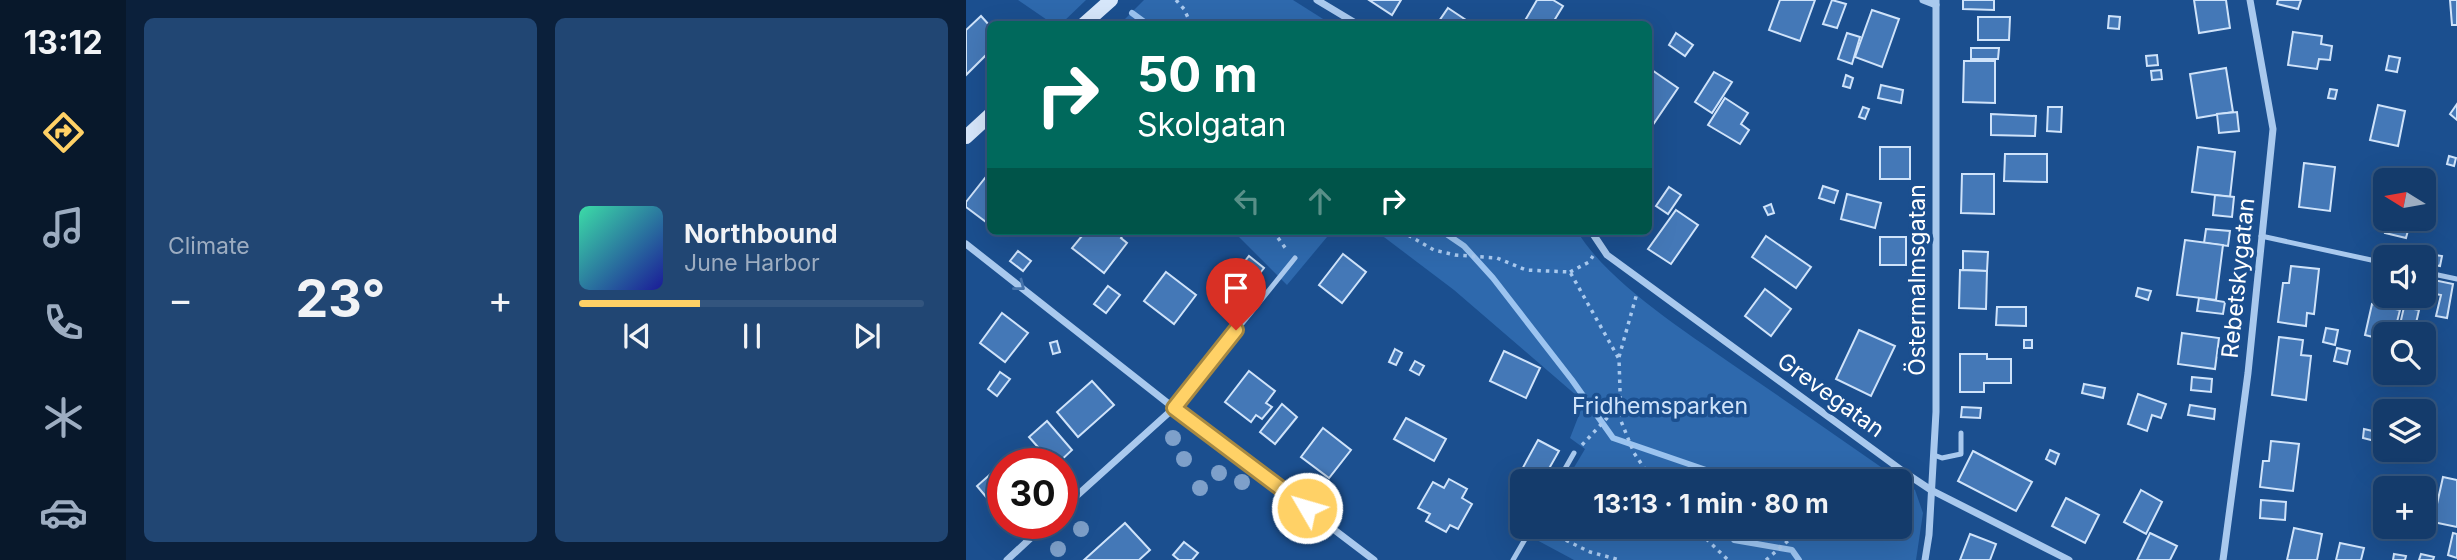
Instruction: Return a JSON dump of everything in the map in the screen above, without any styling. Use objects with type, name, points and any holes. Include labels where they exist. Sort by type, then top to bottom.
[{"type":"street","points":[[1087,21],[1111,0]]},
{"type":"street","points":[[1318,0],[1352,21]]},
{"type":"street","points":[[1923,0],[1936,2]]},
{"type":"street","name":"Rebetskygatan","points":[[2222,560],[2245,399],[2273,129],[2250,0]]},
{"type":"street","name":"Östermalmsgatan","points":[[1925,560],[1934,455],[1936,2]]},
{"type":"street","points":[[966,137],[987,118]]},
{"type":"street","name":"Grevegatan","points":[[1594,235],[1607,255],[1931,489],[2069,560]]},
{"type":"street","points":[[966,244],[1174,408],[1374,560]]},
{"type":"street","points":[[1078,495],[1174,408]]},
{"type":"street","points":[[1006,560],[1029,539]]},
{"type":"lane","points":[[2261,236],[2373,260]]},
{"type":"lane","points":[[1174,408],[1295,258]]},
{"type":"lane","points":[[2436,275],[2457,279]]},
{"type":"lane","points":[[1934,455],[1942,458],[1961,454],[1961,433]]},
{"type":"lane","points":[[1565,469],[1574,453]]},
{"type":"lane","points":[[1513,560],[1525,539]]},
{"type":"path","points":[[1176,0],[1190,21]]},
{"type":"path","points":[[1276,235],[1284,248]]},
{"type":"path","points":[[1408,235],[1434,250],[1455,255],[1497,258],[1526,271],[1570,272],[1590,262],[1597,252]]},
{"type":"path","points":[[1570,272],[1619,359]]},
{"type":"path","points":[[1637,290],[1619,359],[1621,421],[1634,453],[1645,469]]},
{"type":"path","points":[[1574,453],[1621,403]]},
{"type":"path","points":[[1563,539],[1590,552],[1620,560]]},
{"type":"path","points":[[1706,539],[1728,560]]},
{"type":"path","points":[[1766,560],[1790,539]]},
{"type":"green space","points":[[1018,0],[1086,0],[1064,21],[1049,21]]},
{"type":"green space","points":[[1144,0],[1293,0],[1326,21],[1123,21]]},
{"type":"green space","points":[[1237,235],[1329,235],[1287,285]]},
{"type":"green space","name":"Fridhemsparken","points":[[1381,235],[1580,235],[1608,270],[1651,306],[1884,469],[1573,469],[1585,449],[1570,438],[1584,402],[1454,290]]},
{"type":"green space","name":"Fridhemsparken","points":[[1912,488],[1923,513],[1916,560],[1574,560],[1535,539],[1912,539]]},
{"type":"building","points":[[1369,0],[1401,0],[1392,15]]},
{"type":"building","points":[[1537,0],[1553,0],[1563,6],[1554,21],[1525,21]]},
{"type":"building","points":[[1780,0],[1815,0],[1800,41],[1769,30]]},
{"type":"building","points":[[1832,0],[1846,4],[1837,28],[1823,24]]},
{"type":"building","points":[[1963,0],[1994,0],[1994,10],[1963,9]]},
{"type":"building","points":[[2194,0],[2226,0],[2230,28],[2199,33]]},
{"type":"building","points":[[2278,0],[2301,0],[2298,9],[2277,4]]},
{"type":"building","points":[[2450,0],[2457,0],[2457,25],[2452,25]]},
{"type":"building","points":[[1448,8],[1468,21],[1439,21]]},
{"type":"building","points":[[1872,10],[1899,19],[1882,67],[1855,57]]},
{"type":"building","points":[[981,16],[987,23],[987,54],[966,75],[966,30]]},
{"type":"building","points":[[2109,16],[2120,17],[2119,29],[2108,28]]},
{"type":"building","points":[[1978,17],[2010,17],[2009,40],[1978,40]]},
{"type":"building","points":[[2293,32],[2322,36],[2321,44],[2332,46],[2330,60],[2319,59],[2317,69],[2288,65]]},
{"type":"building","points":[[1676,33],[1693,45],[1685,56],[1669,45]]},
{"type":"building","points":[[1847,33],[1860,37],[1852,64],[1838,59]]},
{"type":"building","points":[[1971,48],[1999,48],[1998,59],[1971,59]]},
{"type":"building","points":[[2157,55],[2158,65],[2147,66],[2146,56]]},
{"type":"building","points":[[2389,56],[2400,58],[2397,72],[2386,70]]},
{"type":"building","points":[[1964,61],[1995,61],[1995,103],[1963,102]]},
{"type":"building","points":[[2226,68],[2233,112],[2197,118],[2190,74]]},
{"type":"building","points":[[1652,70],[1678,88],[1652,126]]},
{"type":"building","points":[[2161,70],[2162,79],[2152,80],[2151,71]]},
{"type":"building","points":[[1714,72],[1732,82],[1712,113],[1695,102]]},
{"type":"building","points":[[1846,75],[1853,78],[1850,88],[1843,86]]},
{"type":"building","points":[[1881,85],[1903,90],[1901,103],[1878,98]]},
{"type":"building","points":[[2330,89],[2337,90],[2335,99],[2328,98]]},
{"type":"building","points":[[1725,98],[1748,113],[1741,124],[1749,130],[1740,144],[1708,125]]},
{"type":"building","points":[[2457,104],[2457,120],[2450,114]]},
{"type":"building","points":[[2378,105],[2405,111],[2398,146],[2370,140]]},
{"type":"building","points":[[1863,107],[1869,109],[1865,119],[1859,117]]},
{"type":"building","points":[[2048,107],[2062,107],[2061,132],[2047,131]]},
{"type":"building","points":[[2237,112],[2239,131],[2219,133],[2217,114]]},
{"type":"building","points":[[1991,114],[2036,116],[2035,136],[1991,135]]},
{"type":"building","points":[[1880,147],[1910,147],[1910,179],[1880,179]]},
{"type":"building","points":[[2198,147],[2235,152],[2230,197],[2192,192]]},
{"type":"building","points":[[2005,154],[2047,154],[2047,182],[2004,181]]},
{"type":"building","points":[[2449,156],[2456,158],[2454,166],[2447,164]]},
{"type":"building","points":[[2304,163],[2335,167],[2330,211],[2299,207]]},
{"type":"building","points":[[1962,174],[1994,174],[1994,214],[1961,213]]},
{"type":"building","points":[[987,176],[987,223],[966,207],[966,202]]},
{"type":"building","points":[[1823,186],[1838,191],[1834,203],[1819,198]]},
{"type":"building","points":[[1669,187],[1681,195],[1668,214],[1656,206]]},
{"type":"building","points":[[1847,194],[1881,203],[1875,228],[1841,219]]},
{"type":"building","points":[[2215,195],[2234,197],[2232,217],[2213,215]]},
{"type":"building","points":[[1771,204],[1774,213],[1768,215],[1764,207]]},
{"type":"building","points":[[1676,210],[1698,225],[1671,264],[1648,249]]},
{"type":"building","points":[[2206,229],[2230,231],[2228,246],[2204,243]]},
{"type":"building","points":[[2385,231],[2408,231],[2406,238]]},
{"type":"building","points":[[1083,235],[1123,235],[1121,238],[1127,243],[1104,273],[1072,248]]},
{"type":"building","points":[[1766,236],[1811,267],[1796,288],[1752,257]]},
{"type":"building","points":[[1880,237],[1906,237],[1906,265],[1880,265]]},
{"type":"building","points":[[2185,240],[2223,245],[2216,300],[2177,295]]},
{"type":"building","points":[[1018,251],[1031,261],[1023,271],[1010,261]]},
{"type":"building","points":[[1963,251],[1988,252],[1987,271],[1963,270]]},
{"type":"building","points":[[1343,254],[1366,272],[1342,303],[1319,285]]},
{"type":"building","points":[[2436,255],[2442,256],[2440,266],[2436,265]]},
{"type":"building","points":[[1249,256],[1264,268],[1245,292],[1230,280]]},
{"type":"building","points":[[2291,266],[2319,269],[2314,314],[2307,313],[2306,326],[2278,322],[2283,283],[2289,283]]},
{"type":"building","points":[[1960,270],[1987,271],[1986,309],[1959,308]]},
{"type":"building","points":[[1166,272],[1196,295],[1174,324],[1144,301]]},
{"type":"building","points":[[2436,280],[2453,284],[2447,318],[2436,316],[2441,295],[2436,294]]},
{"type":"building","points":[[1108,286],[1120,295],[1106,313],[1094,304]]},
{"type":"building","points":[[2138,288],[2151,291],[2148,300],[2136,296]]},
{"type":"building","points":[[1765,289],[1791,309],[1771,336],[1745,316]]},
{"type":"building","points":[[2199,298],[2225,302],[2223,314],[2197,311]]},
{"type":"building","points":[[2372,304],[2373,308],[2400,310],[2397,322],[2373,322],[2373,337],[2365,335]]},
{"type":"building","points":[[1997,307],[2026,307],[2026,326],[1996,325]]},
{"type":"building","points":[[2404,308],[2419,310],[2416,322],[2401,322]]},
{"type":"building","points":[[1002,313],[1028,333],[1005,362],[980,343]]},
{"type":"building","points":[[2326,328],[2338,330],[2335,345],[2323,342]]},
{"type":"building","points":[[1859,330],[1895,346],[1871,396],[1836,379]]},
{"type":"building","points":[[2182,333],[2219,338],[2215,369],[2178,364]]},
{"type":"building","points":[[2279,337],[2303,340],[2301,355],[2311,356],[2306,400],[2272,395]]},
{"type":"building","points":[[2024,340],[2032,340],[2032,348],[2024,348]]},
{"type":"building","points":[[1057,341],[1060,352],[1053,354],[1050,343]]},
{"type":"building","points":[[2337,348],[2350,351],[2347,364],[2334,361]]},
{"type":"building","points":[[1395,349],[1402,353],[1396,365],[1389,362]]},
{"type":"building","points":[[1504,351],[1540,368],[1526,398],[1490,381]]},
{"type":"building","points":[[1960,354],[1987,354],[1987,359],[2011,359],[2011,383],[1984,383],[1984,392],[1960,392]]},
{"type":"building","points":[[1415,361],[1424,366],[1419,375],[1410,370]]},
{"type":"building","points":[[1249,371],[1275,391],[1266,403],[1272,407],[1262,419],[1256,415],[1251,422],[1225,402]]},
{"type":"building","points":[[1000,372],[1010,379],[997,396],[988,389]]},
{"type":"building","points":[[2192,377],[2212,379],[2211,392],[2191,390]]},
{"type":"building","points":[[1092,381],[1114,405],[1078,437],[1057,412]]},
{"type":"building","points":[[2084,384],[2105,388],[2103,398],[2082,393]]},
{"type":"building","points":[[2138,394],[2166,404],[2161,418],[2152,415],[2147,431],[2128,424]]},
{"type":"building","points":[[1282,404],[1297,417],[1275,444],[1260,432]]},
{"type":"building","points":[[2190,405],[2215,409],[2214,419],[2188,415]]},
{"type":"building","points":[[1962,407],[1981,408],[1980,418],[1961,417]]},
{"type":"building","points":[[1406,418],[1446,439],[1434,461],[1394,439]]},
{"type":"building","points":[[1047,421],[1070,448],[1039,448],[1029,437]]},
{"type":"building","points":[[1323,428],[1351,450],[1329,478],[1301,457]]},
{"type":"building","points":[[2364,429],[2373,431],[2373,440],[2363,438]]},
{"type":"building","points":[[1538,440],[1559,451],[1549,469],[1522,469]]},
{"type":"building","points":[[2271,441],[2299,444],[2293,491],[2260,487],[2263,461],[2269,461]]},
{"type":"building","points":[[2050,450],[2059,454],[2055,464],[2046,459]]},
{"type":"building","points":[[1973,451],[2032,482],[2016,511],[1958,481]]},
{"type":"building","points":[[987,477],[987,498],[977,486]]},
{"type":"building","points":[[2443,477],[2457,480],[2457,527],[2436,523],[2436,508]]},
{"type":"building","points":[[1449,479],[1467,489],[1462,498],[1472,504],[1458,529],[1450,525],[1446,532],[1426,521],[1430,514],[1418,508],[1433,482],[1444,488]]},
{"type":"building","points":[[2141,490],[2162,502],[2146,534],[2124,522]]},
{"type":"building","points":[[2066,498],[2099,515],[2085,543],[2052,526]]},
{"type":"building","points":[[2261,500],[2286,502],[2285,520],[2260,518]]},
{"type":"building","points":[[1125,523],[1150,550],[1139,560],[1084,560]]},
{"type":"building","points":[[2294,528],[2322,534],[2317,560],[2287,560]]},
{"type":"building","points":[[2150,533],[2177,546],[2170,560],[2137,560]]},
{"type":"building","points":[[2453,533],[2457,534],[2457,558],[2448,555]]},
{"type":"building","points":[[1970,534],[1996,544],[1990,560],[1960,560]]},
{"type":"building","points":[[1184,542],[1198,553],[1192,560],[1179,560],[1173,555]]},
{"type":"building","points":[[2340,543],[2364,548],[2361,560],[2336,560]]},
{"type":"building","points":[[2394,554],[2406,556],[2405,560],[2393,560]]},
{"type":"building","points":[[2421,554],[2434,557],[2433,560],[2419,560]]},
{"type":"waterway","points":[[1132,13],[1143,21]]},
{"type":"waterway","points":[[1448,235],[1464,246],[1493,278],[1613,438],[1703,469]]},
{"type":"waterway","points":[[1734,539],[1792,550],[1799,560]]},
{"type":"route","points":[[1236,330],[1174,408],[1307,508]]}]
